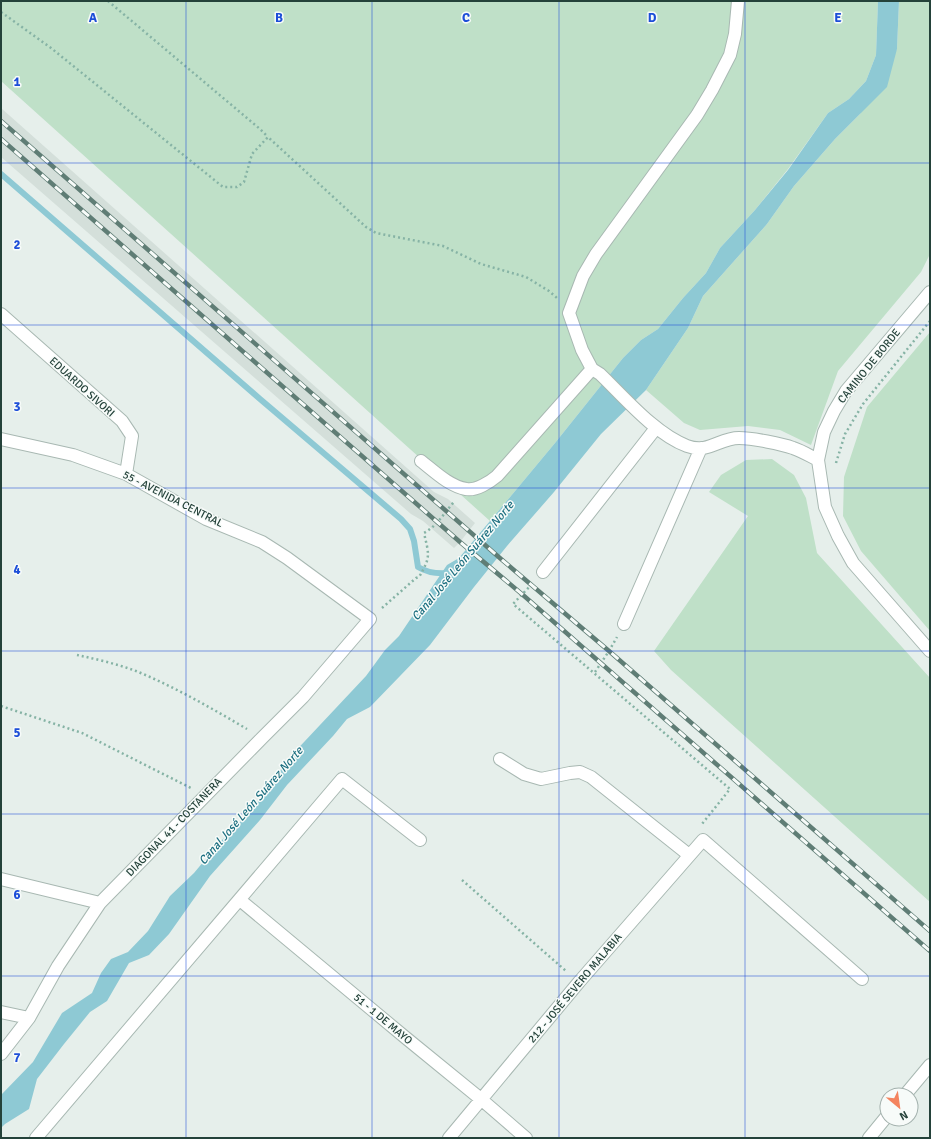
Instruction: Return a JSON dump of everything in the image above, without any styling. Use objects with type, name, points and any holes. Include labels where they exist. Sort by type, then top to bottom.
[{"type":"street","points":[[738,1],[735,34],[730,55],[712,90],[697,115],[596,254],[583,276],[569,313],[582,350],[596,372],[656,428],[687,446],[701,448],[710,447],[721,441],[739,438],[793,448],[818,460]]},
{"type":"street","name":"CAMINO DE BORDE","points":[[930,292],[846,391],[824,432],[818,460],[825,507],[838,536],[853,563],[930,651]]},
{"type":"street","name":"EDUARDO SIVORI","points":[[1,314],[122,421],[132,436],[126,474]]},
{"type":"street","points":[[421,461],[442,477],[467,490],[486,484],[497,476],[596,372]]},
{"type":"street","points":[[543,572],[656,428]]},
{"type":"street","name":"55 - AVENIDA CENTRAL","points":[[1,439],[73,455],[126,474],[206,518],[262,542],[370,619]]},
{"type":"street","points":[[624,624],[701,448]]},
{"type":"street","name":"DIAGONAL 41 - COSTANERA","points":[[1,1054],[29,1018],[58,966],[100,903],[303,697],[370,619]]},
{"type":"street","points":[[500,759],[524,774],[542,779],[580,772],[591,777],[689,855]]},
{"type":"street","points":[[36,1138],[342,779],[420,840]]},
{"type":"street","points":[[703,840],[862,979]]},
{"type":"street","name":"212 - JOSÉ SEVERO MALABIA","points":[[449,1138],[579,982],[703,840]]},
{"type":"street","points":[[1,879],[100,903]]},
{"type":"street","name":"51 - 1 DE MAYO","points":[[240,900],[526,1138]]},
{"type":"street","points":[[1,1012],[29,1018]]},
{"type":"street","points":[[912,1087],[930,1065]]},
{"type":"street","points":[[869,1138],[879,1126]]},
{"type":"path","points":[[108,1],[260,129],[366,227],[376,233],[443,246],[481,264],[526,277],[549,291],[569,313]]},
{"type":"path","points":[[1,12],[50,48],[223,187],[237,187],[244,182],[252,154],[268,137]]},
{"type":"path","points":[[836,464],[845,434],[863,404],[930,321]]},
{"type":"path","points":[[370,619],[419,577],[426,565],[429,554],[424,533],[438,522],[454,501],[459,505]]},
{"type":"path","points":[[543,572],[513,604],[595,672],[730,789],[698,829],[703,840]]},
{"type":"path","points":[[595,672],[624,624]]},
{"type":"path","points":[[77,655],[136,671],[183,692],[262,738]]},
{"type":"path","points":[[1,706],[82,733],[206,795]]},
{"type":"path","points":[[462,880],[579,982]]},
{"type":"shaded area","points":[[1,108],[434,492],[448,499],[475,523],[460,542],[454,548],[423,521],[411,514],[1,157]]},
{"type":"green space","points":[[1,1],[878,1],[876,55],[866,81],[849,99],[828,113],[788,169],[755,210],[720,248],[706,273],[658,329],[641,340],[623,358],[490,521],[1,81]]},
{"type":"green space","points":[[899,1],[930,1],[930,254],[921,272],[838,371],[811,445],[780,430],[748,426],[700,430],[684,423],[646,390],[688,328],[703,296],[767,224],[794,186],[835,139],[860,114],[897,49]]},
{"type":"green space","points":[[930,332],[930,631],[861,551],[843,516],[844,477],[867,407]]},
{"type":"green space","points":[[772,459],[794,475],[806,498],[817,553],[930,678],[930,902],[671,670],[654,651],[748,516],[709,492],[721,475],[746,460]]},
{"type":"water","name":"Canal José León Suárez Norte","points":[[878,1],[899,1],[897,49],[887,87],[835,139],[794,186],[767,224],[703,296],[688,328],[646,390],[601,434],[554,492],[507,546],[430,645],[370,707],[347,719],[287,785],[260,820],[210,876],[169,934],[149,955],[129,963],[107,1001],[90,1012],[64,1044],[37,1079],[29,1109],[1,1128],[1,1095],[33,1062],[62,1013],[92,993],[101,973],[111,959],[128,952],[148,931],[170,896],[194,873],[219,843],[253,809],[289,758],[366,676],[385,650],[399,636],[447,565],[459,558],[555,443],[623,358],[641,340],[658,329],[706,273],[720,248],[755,210],[788,170],[828,113],[849,99],[866,81],[876,55]]},
{"type":"waterway","name":"Canal José León Suárez Norte","points":[[1,174],[260,399],[401,519],[410,529],[414,541],[418,567],[433,573],[448,573]]},
{"type":"railway","points":[[1,121],[501,559],[609,651],[930,931]]},
{"type":"railway","points":[[1,139],[460,542],[523,595],[930,951]]}]
